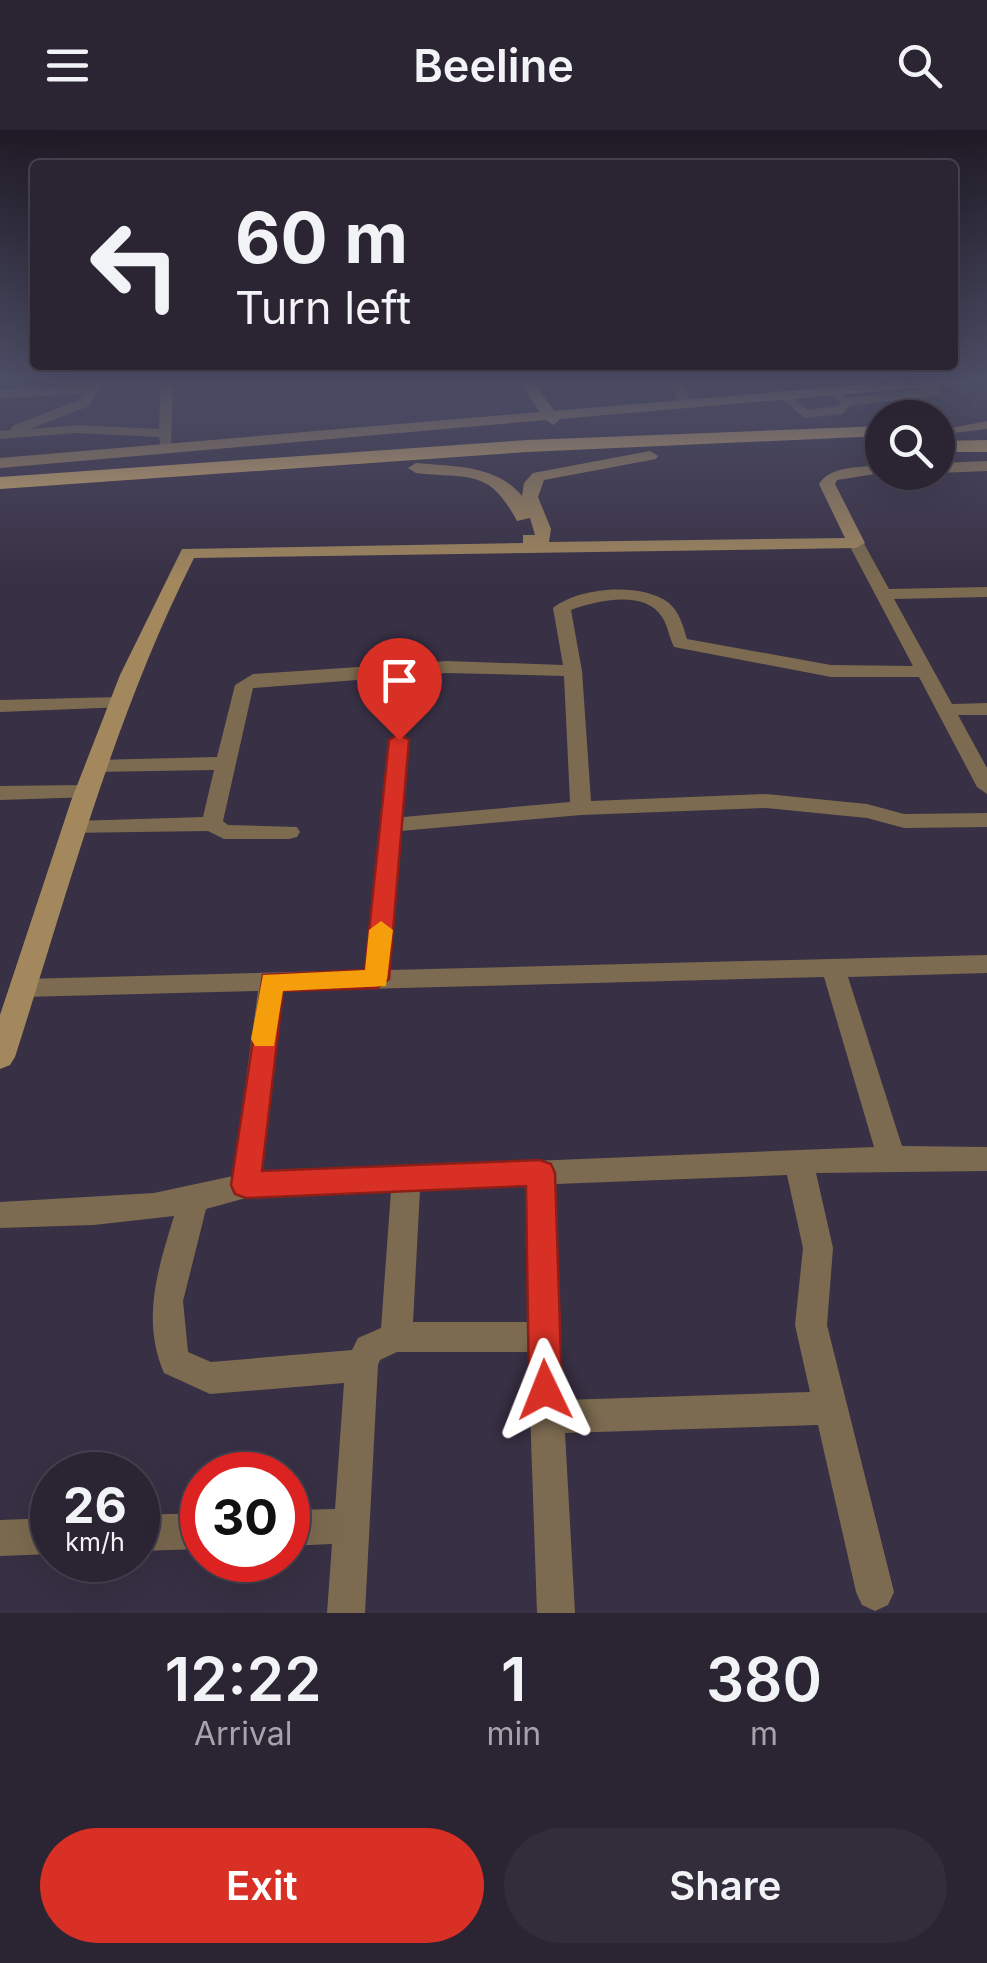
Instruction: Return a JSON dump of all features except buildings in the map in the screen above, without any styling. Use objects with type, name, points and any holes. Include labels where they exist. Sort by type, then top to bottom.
[{"type":"highway","points":[[0,480],[232,447]]},
{"type":"highway","points":[[0,480],[508,447]]},
{"type":"highway","points":[[0,498],[416,468],[865,450]]},
{"type":"street","points":[[0,463],[125,447]]},
{"type":"street","points":[[183,447],[201,453]]},
{"type":"street","points":[[541,537],[528,493],[531,482],[539,476],[650,456]]},
{"type":"street","points":[[955,467],[987,466]]},
{"type":"street","points":[[416,468],[481,475],[504,484],[517,495],[524,530]]},
{"type":"street","points":[[865,472],[832,476],[827,484],[987,787]]},
{"type":"street","points":[[493,546],[524,530],[578,545],[856,543]]},
{"type":"street","points":[[0,1057],[85,792],[118,703],[158,606],[188,553],[493,546],[541,537]]},
{"type":"street","points":[[885,594],[987,592]]},
{"type":"street","points":[[580,808],[573,671],[562,608],[604,598],[650,598],[668,612],[680,643],[831,671],[926,672]]},
{"type":"street","points":[[212,824],[244,685],[266,676],[446,667],[573,671]]},
{"type":"street","points":[[0,706],[118,703]]},
{"type":"street","points":[[946,710],[987,709]]},
{"type":"street","points":[[377,979],[399,740]]},
{"type":"street","points":[[95,766],[226,762]]},
{"type":"street","points":[[0,793],[85,792]]},
{"type":"street","points":[[391,825],[580,808],[766,801],[866,811],[904,821],[987,820]]},
{"type":"street","points":[[74,828],[212,824],[224,832],[289,832]]},
{"type":"street","points":[[24,988],[987,964]]},
{"type":"street","points":[[832,968],[892,1158]]},
{"type":"street","points":[[246,1185],[272,982]]},
{"type":"street","points":[[0,1215],[149,1210],[193,1203],[246,1185],[892,1158],[987,1158]]},
{"type":"street","points":[[799,1162],[818,1248],[810,1326],[876,1592]]},
{"type":"street","points":[[540,1173],[556,1613]]},
{"type":"street","points":[[396,1337],[406,1178]]},
{"type":"street","points":[[193,1203],[167,1296],[164,1330],[176,1362],[210,1378],[362,1365]]},
{"type":"street","points":[[346,1613],[362,1365],[369,1349],[396,1337],[543,1337]]},
{"type":"street","points":[[546,1417],[829,1408]]},
{"type":"street","points":[[310,1527],[350,1526]]},
{"type":"street","points":[[0,1538],[30,1537]]},
{"type":"slow traffic","points":[[264,1039],[272,982],[377,979],[381,930]]},
{"type":"route","points":[[399,740],[377,979],[272,982],[246,1185],[540,1173],[545,1390]]}]
